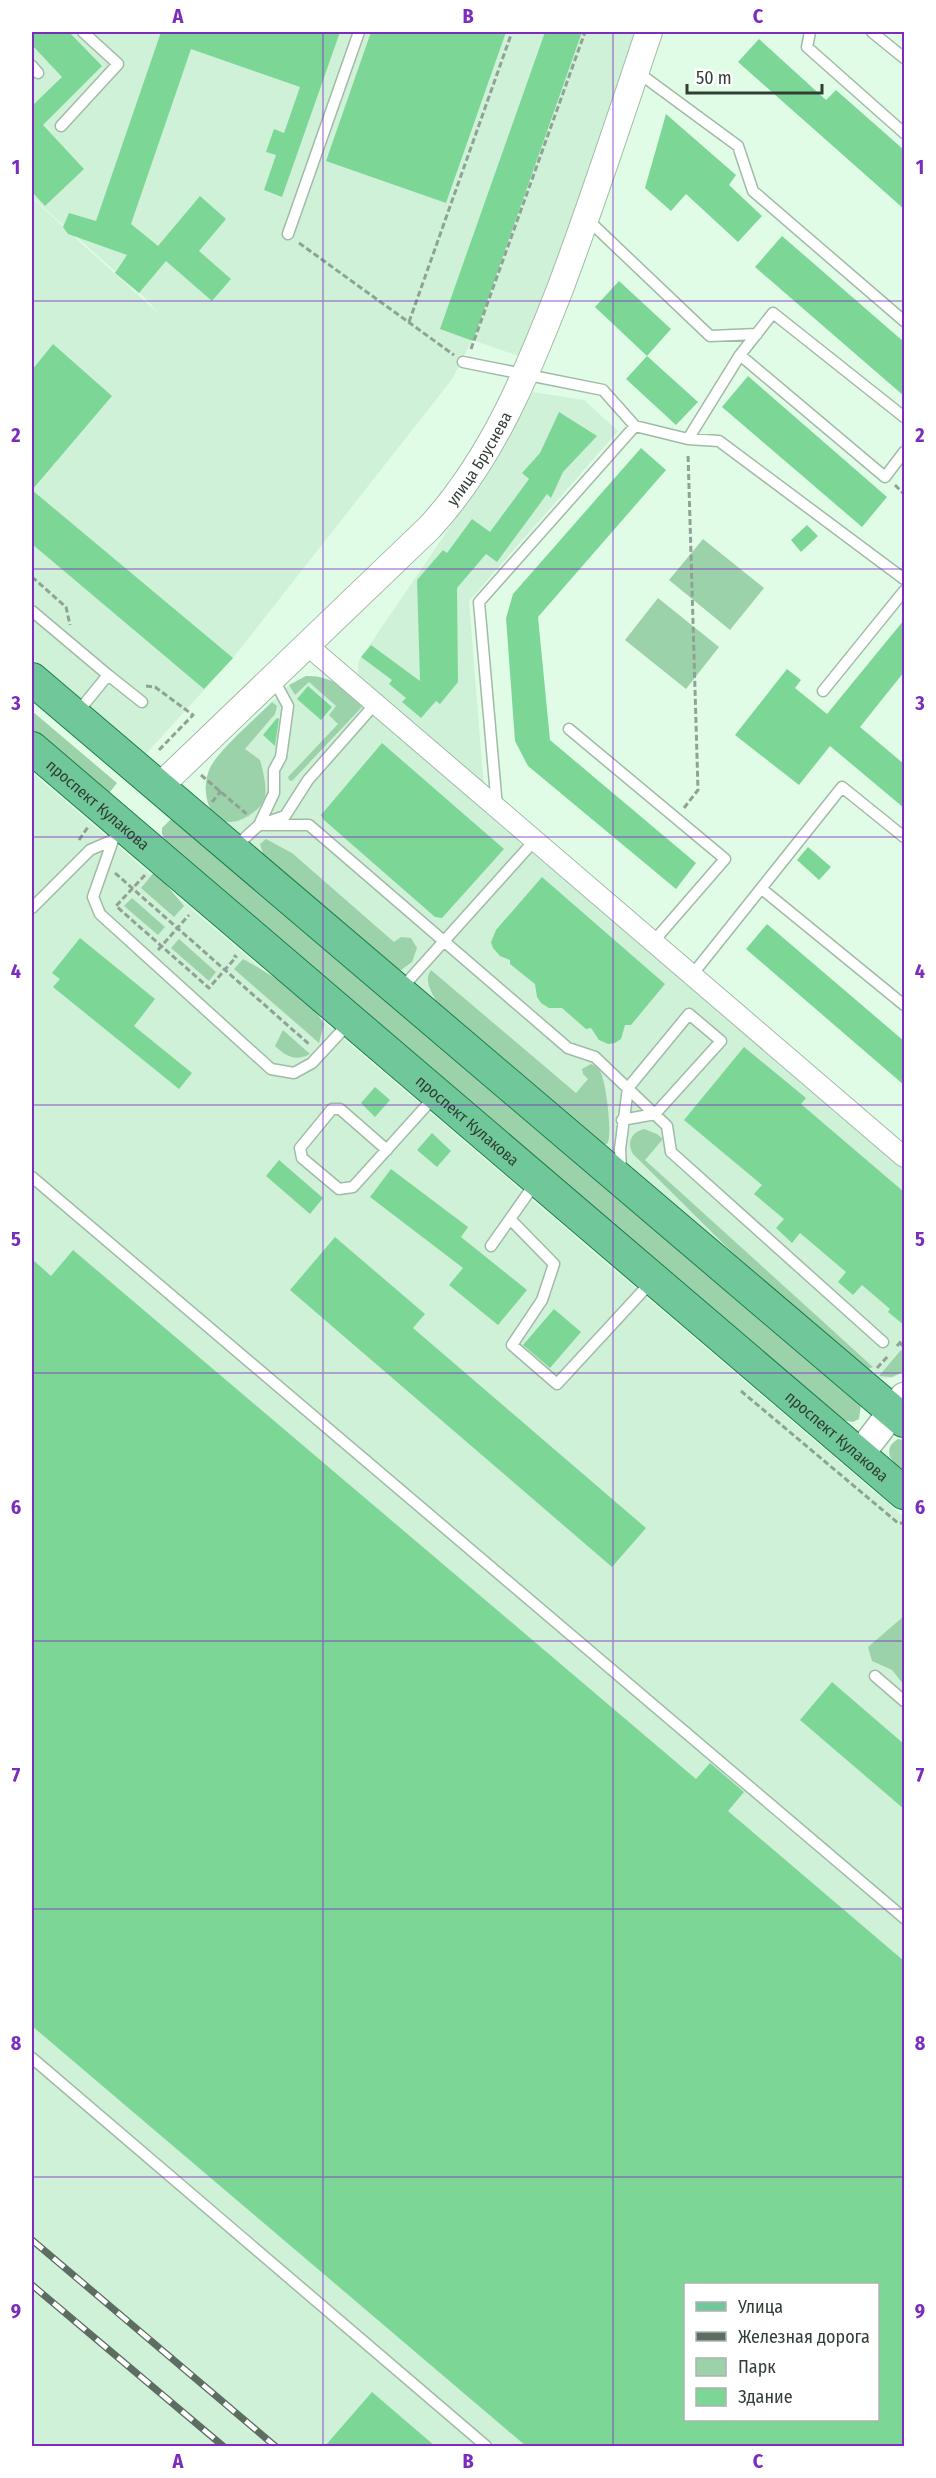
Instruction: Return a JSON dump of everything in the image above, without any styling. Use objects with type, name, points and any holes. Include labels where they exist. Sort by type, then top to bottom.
[{"type":"main road","points":[[32,679],[622,1181],[901,1410],[860,1454]]},
{"type":"main road","name":"проспект Кулакова","points":[[32,748],[118,833],[352,1020],[904,1493]]},
{"type":"main road","points":[[118,833],[159,787]]},
{"type":"street","name":"улица Бруснева","points":[[159,787],[430,527],[453,501],[501,425],[527,374],[587,219],[649,32]]},
{"type":"street","points":[[307,645],[904,1157]]},
{"type":"lane","points":[[61,126],[118,64],[83,32]]},
{"type":"lane","points":[[288,234],[359,32]]},
{"type":"lane","points":[[810,32],[807,47],[904,133]]},
{"type":"lane","points":[[872,32],[904,58]]},
{"type":"lane","points":[[636,71],[738,146],[753,190],[904,321]]},
{"type":"lane","points":[[587,219],[710,336],[757,334]]},
{"type":"lane","points":[[688,440],[740,355],[773,313],[904,417]]},
{"type":"lane","points":[[740,355],[885,477],[904,452]]},
{"type":"lane","points":[[464,363],[603,390],[635,426],[688,440],[719,441],[904,579]]},
{"type":"lane","points":[[497,808],[479,602],[635,426]]},
{"type":"lane","points":[[824,691],[904,591]]},
{"type":"lane","points":[[32,611],[142,702]]},
{"type":"lane","points":[[75,716],[108,675]]},
{"type":"lane","points":[[259,825],[274,793],[274,770],[281,757],[288,706],[273,678]]},
{"type":"lane","points":[[232,849],[259,825],[285,816],[308,780],[375,704]]},
{"type":"lane","points":[[569,729],[725,859],[653,942]]},
{"type":"lane","points":[[692,975],[842,787],[904,837]]},
{"type":"lane","points":[[259,825],[309,825],[568,1048],[595,1057],[667,1126],[671,1152],[883,1342]]},
{"type":"lane","points":[[32,908],[90,850],[118,833]]},
{"type":"lane","points":[[118,833],[93,897],[100,914],[271,1069],[294,1073],[312,1063],[352,1020]]},
{"type":"lane","points":[[399,991],[535,840]]},
{"type":"lane","points":[[762,889],[904,1005]]},
{"type":"lane","points":[[622,1120],[655,1114],[721,1041],[689,1014],[628,1088],[622,1120],[620,1149],[622,1181]]},
{"type":"lane","points":[[387,1150],[340,1109],[332,1109],[300,1148],[302,1158],[339,1189],[353,1187],[387,1150],[438,1094]]},
{"type":"lane","points":[[32,1177],[904,1918]]},
{"type":"lane","points":[[491,1245],[538,1179]]},
{"type":"lane","points":[[510,1219],[554,1264],[542,1300],[512,1345],[557,1384],[654,1279]]},
{"type":"lane","points":[[875,1676],[904,1701]]},
{"type":"lane","points":[[32,2058],[486,2446]]},
{"type":"path","points":[[409,322],[512,32]]},
{"type":"path","points":[[288,234],[464,363],[585,32]]},
{"type":"path","points":[[676,819],[698,790],[688,440]]},
{"type":"path","points":[[156,754],[193,715]]},
{"type":"path","points":[[199,774],[259,825]]},
{"type":"path","points":[[90,850],[78,839],[93,823]]},
{"type":"path","points":[[105,863],[314,1048]]},
{"type":"path","points":[[116,906],[209,988],[236,957],[228,950]]},
{"type":"path","points":[[150,958],[188,915],[196,922]]},
{"type":"path","points":[[876,1369],[904,1338]]},
{"type":"path","points":[[900,1343],[904,1347]]},
{"type":"path","points":[[741,1391],[898,1523],[904,1523]]},
{"type":"shaded area","points":[[32,32],[641,32],[525,358],[472,340],[453,378],[233,658],[146,754],[32,658],[32,198],[159,314],[145,298],[32,197]]},
{"type":"shaded area","points":[[533,392],[584,400],[618,431],[469,601],[486,813],[902,1167],[904,1165],[904,1372],[895,1377],[885,1379],[874,1376],[212,815],[205,787],[210,769],[222,752],[289,685],[306,676],[315,676],[336,683],[349,691],[361,681],[358,675],[358,662],[471,496]]},
{"type":"shaded area","points":[[32,773],[904,1517],[904,2446],[32,2446]]},
{"type":"green space","points":[[703,539],[764,588],[730,630],[669,580]]},
{"type":"green space","points":[[658,598],[719,647],[686,689],[625,640]]},
{"type":"green space","points":[[306,676],[331,680],[352,694],[362,707],[292,781],[288,777],[338,724],[329,715],[336,706],[309,682],[295,695],[289,685]]},
{"type":"green space","points":[[272,702],[277,706],[275,714],[245,749],[260,760],[265,783],[264,800],[255,811],[239,821],[228,822],[219,819],[208,804],[206,782],[209,770],[228,745]]},
{"type":"green space","points":[[32,711],[117,783],[103,801],[32,740]]},
{"type":"green space","points":[[170,820],[176,820],[861,1405],[859,1419],[853,1422],[841,1420],[166,841],[162,828]]},
{"type":"green space","points":[[266,839],[292,853],[394,942],[401,937],[411,938],[417,948],[412,962],[401,970],[393,967],[264,857],[260,844]]},
{"type":"green space","points":[[155,871],[184,906],[174,917],[141,888]]},
{"type":"green space","points":[[132,898],[165,927],[158,935],[124,906]]},
{"type":"green space","points":[[179,939],[216,972],[209,981],[171,948]]},
{"type":"green space","points":[[243,959],[288,987],[309,1004],[324,1024],[319,1043],[234,969]]},
{"type":"green space","points":[[431,970],[576,1093],[588,1079],[582,1069],[591,1064],[598,1068],[605,1087],[608,1110],[609,1139],[607,1144],[602,1145],[440,1008],[429,984]]},
{"type":"green space","points":[[283,1030],[310,1054],[295,1058],[283,1053],[275,1046]]},
{"type":"green space","points":[[644,1129],[663,1139],[645,1160],[873,1367],[866,1370],[751,1271],[633,1154],[630,1145],[631,1138],[636,1132]]},
{"type":"green space","points":[[901,1350],[904,1353],[904,1371],[892,1377],[879,1376]]},
{"type":"green space","points":[[898,1439],[904,1440],[904,1473],[893,1461],[889,1452],[893,1443]]},
{"type":"green space","points":[[904,1616],[904,1685],[892,1670],[872,1661],[868,1647]]},
{"type":"building","points":[[32,32],[69,32],[102,66],[43,125],[84,169],[45,206],[32,192],[32,106],[62,77],[32,45]]},
{"type":"building","points":[[161,32],[340,32],[282,197],[264,190],[276,155],[266,152],[274,129],[284,133],[300,87],[191,49],[131,224],[158,246],[200,196],[226,219],[199,251],[231,279],[212,301],[166,261],[139,293],[115,273],[127,255],[68,234],[63,227],[69,213],[96,221]]},
{"type":"building","points":[[371,32],[506,32],[446,203],[326,161]]},
{"type":"building","points":[[545,32],[582,32],[473,341],[440,329]]},
{"type":"building","points":[[759,39],[826,100],[836,90],[904,150],[904,209],[738,62]]},
{"type":"building","points":[[666,114],[736,175],[729,185],[762,216],[738,242],[686,194],[671,211],[645,188]]},
{"type":"building","points":[[782,236],[904,342],[904,396],[755,267]]},
{"type":"building","points":[[619,281],[671,329],[647,356],[595,307]]},
{"type":"building","points":[[53,344],[112,396],[32,490],[32,370]]},
{"type":"building","points":[[647,356],[698,402],[676,425],[626,379]]},
{"type":"building","points":[[748,376],[887,497],[862,527],[722,407]]},
{"type":"building","points":[[559,412],[597,436],[563,472],[551,498],[547,494],[497,562],[486,554],[457,588],[458,682],[440,704],[436,701],[421,718],[402,702],[406,698],[389,684],[392,680],[361,657],[371,645],[420,681],[417,580],[443,550],[447,553],[472,519],[490,532],[529,479],[522,473],[540,453]]},
{"type":"building","points":[[641,448],[666,470],[538,617],[550,740],[696,863],[676,889],[528,766],[515,741],[506,618],[513,594]]},
{"type":"building","points":[[32,490],[233,658],[204,689],[32,544]]},
{"type":"building","points":[[807,525],[818,536],[801,552],[791,540]]},
{"type":"building","points":[[904,620],[904,672],[860,727],[904,764],[904,808],[830,746],[799,785],[735,735],[787,669],[801,680],[795,688],[827,714]]},
{"type":"building","points":[[308,686],[332,707],[321,720],[297,699]]},
{"type":"building","points":[[277,718],[279,719],[275,746],[263,735]]},
{"type":"building","points":[[382,743],[504,849],[442,918],[435,917],[321,815]]},
{"type":"building","points":[[808,847],[831,867],[819,880],[797,860]]},
{"type":"building","points":[[542,877],[665,984],[631,1025],[625,1025],[621,1039],[615,1043],[608,1044],[599,1040],[591,1028],[586,1029],[562,1008],[549,1008],[541,1003],[537,997],[535,984],[510,964],[510,960],[500,956],[493,948],[491,942],[496,930]]},
{"type":"building","points":[[767,924],[904,1041],[904,1085],[746,949]]},
{"type":"building","points":[[80,938],[155,999],[134,1026],[192,1073],[179,1089],[53,987],[60,979],[52,973]]},
{"type":"building","points":[[744,1047],[806,1098],[801,1104],[904,1192],[904,1325],[888,1312],[890,1309],[862,1285],[853,1295],[838,1282],[846,1272],[800,1233],[792,1243],[776,1228],[784,1219],[754,1194],[762,1185],[684,1120]]},
{"type":"building","points":[[375,1087],[390,1100],[375,1117],[361,1103]]},
{"type":"building","points":[[432,1133],[451,1151],[437,1167],[417,1150]]},
{"type":"building","points":[[279,1160],[323,1198],[310,1214],[266,1176]]},
{"type":"building","points":[[391,1169],[468,1227],[461,1237],[527,1290],[498,1325],[449,1285],[463,1268],[370,1197]]},
{"type":"building","points":[[335,1237],[425,1314],[413,1328],[646,1528],[612,1567],[290,1290]]},
{"type":"building","points":[[73,1250],[696,1779],[710,1763],[744,1792],[728,1811],[904,1961],[904,2446],[526,2446],[32,2026],[32,1259],[51,1276]]},
{"type":"building","points":[[554,1309],[581,1332],[550,1368],[523,1345]]},
{"type":"building","points":[[832,1682],[904,1744],[904,1809],[800,1720]]},
{"type":"building","points":[[372,2392],[435,2446],[325,2446]]},
{"type":"railway","points":[[32,2240],[275,2446]]},
{"type":"railway","points":[[32,2285],[223,2446]]}]
